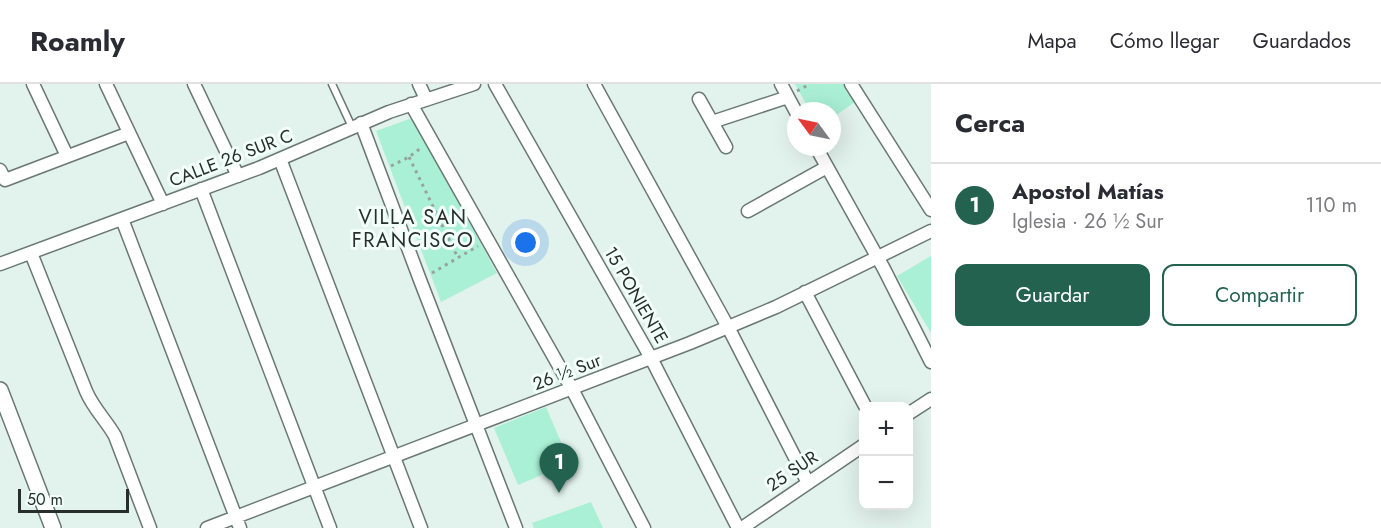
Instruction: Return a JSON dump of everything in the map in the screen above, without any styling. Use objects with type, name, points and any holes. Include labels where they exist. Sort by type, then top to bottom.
[{"type":"street","points":[[33,84],[68,156]]},
{"type":"street","points":[[106,84],[163,204]]},
{"type":"street","points":[[194,84],[238,176]]},
{"type":"street","points":[[418,84],[426,99]]},
{"type":"street","name":"CALLE 26 SUR C","points":[[0,264],[238,176],[411,104],[474,84]]},
{"type":"street","name":"15 PONIENTE","points":[[495,84],[651,358],[740,528]]},
{"type":"street","points":[[594,84],[729,327],[808,483]]},
{"type":"street","points":[[781,84],[791,102]]},
{"type":"street","points":[[851,84],[931,210]]},
{"type":"street","points":[[712,122],[788,97]]},
{"type":"street","points":[[699,99],[726,147]]},
{"type":"street","points":[[411,104],[572,389],[644,528]]},
{"type":"street","points":[[357,125],[379,173],[516,528]]},
{"type":"street","points":[[0,170],[5,180],[129,133]]},
{"type":"street","points":[[821,156],[884,269],[931,362]]},
{"type":"street","points":[[280,159],[421,528]]},
{"type":"street","points":[[748,212],[827,167]]},
{"type":"street","points":[[201,189],[330,528]]},
{"type":"street","points":[[122,219],[238,522]]},
{"type":"street","name":"26 ½ Sur","points":[[207,528],[238,522],[315,487],[729,327],[776,307],[931,231]]},
{"type":"street","points":[[31,253],[86,391],[92,404],[115,436],[150,528]]},
{"type":"street","points":[[805,292],[863,402]]},
{"type":"street","points":[[0,390],[53,528]]},
{"type":"street","points":[[913,411],[931,399]]},
{"type":"street","name":"25 SUR","points":[[740,528],[859,448]]},
{"type":"lane","points":[[332,84],[357,125]]},
{"type":"path","points":[[379,173],[409,157],[431,141]]},
{"type":"path","points":[[409,157],[458,258]]},
{"type":"path","points":[[420,280],[488,241]]},
{"type":"green space","points":[[795,84],[844,84],[855,102],[841,112],[841,102],[805,102]]},
{"type":"green space","points":[[412,118],[497,273],[441,302],[376,131]]},
{"type":"green space","points":[[931,256],[931,333],[897,276]]},
{"type":"green space","points":[[546,407],[570,463],[518,485],[494,428]]},
{"type":"green space","points":[[591,502],[603,528],[534,528],[532,523]]},
{"type":"place","name":"Apostol Matías","points":[[559,493]]},
{"type":"district","name":"VILLA SAN FRANCISCO","points":[[413,228]]}]
